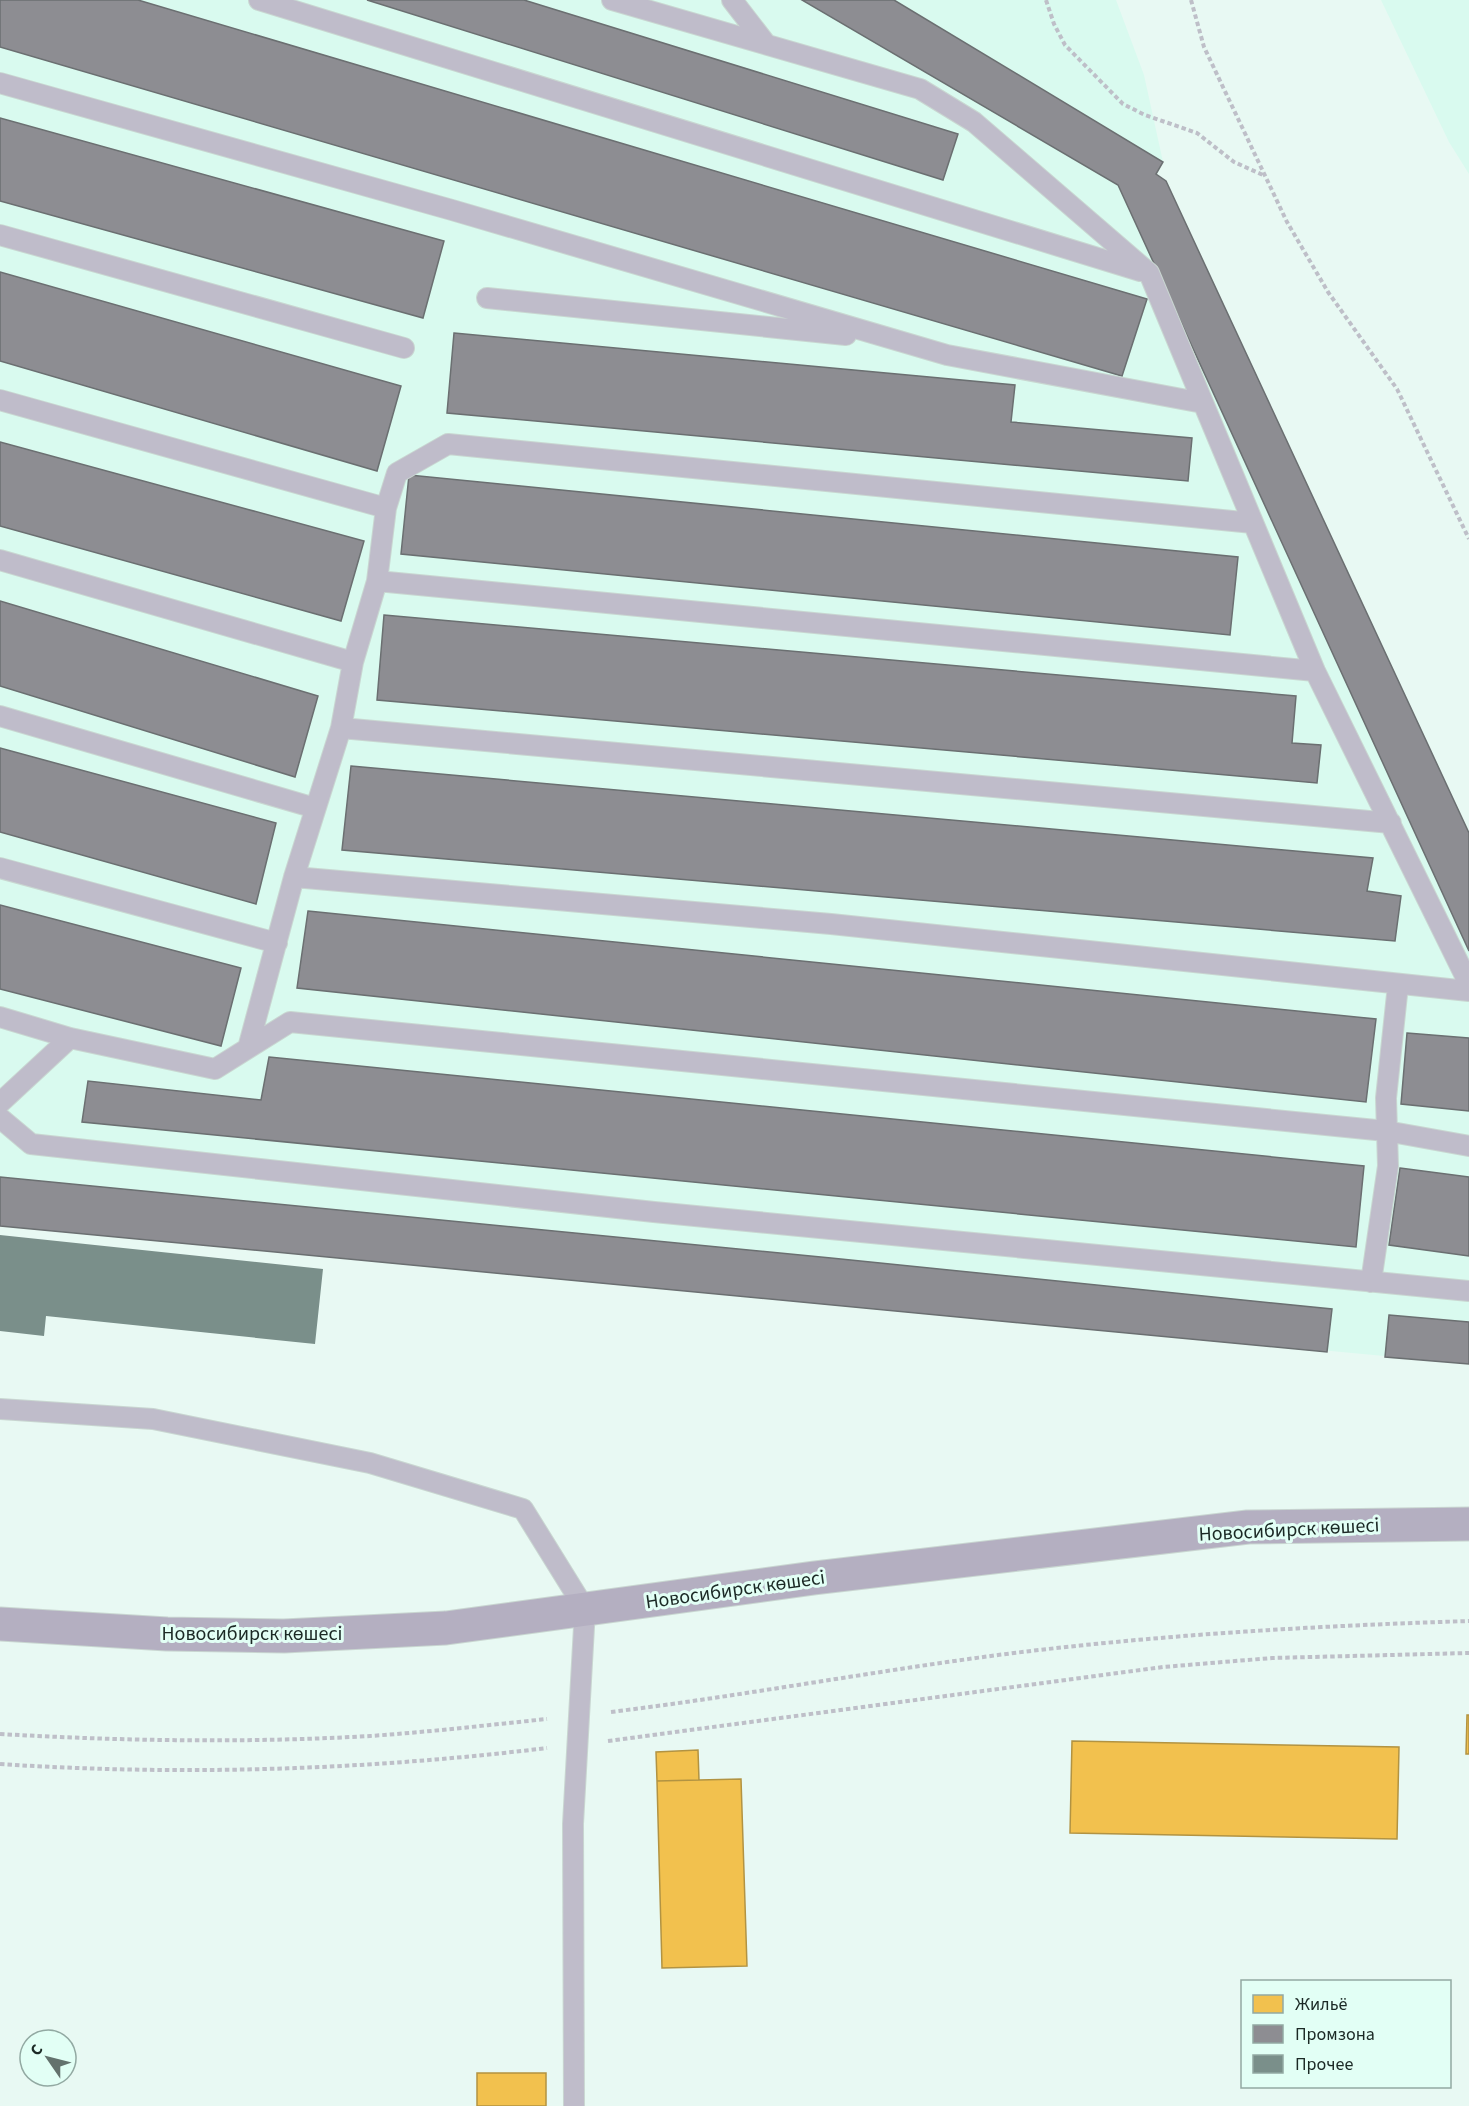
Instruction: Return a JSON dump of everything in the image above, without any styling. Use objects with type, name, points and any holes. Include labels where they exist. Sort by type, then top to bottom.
[{"type":"main road","name":"Новосибирск көшесі","points":[[0,1624],[167,1635],[284,1636],[446,1628],[814,1578],[1248,1527],[1469,1524]]},
{"type":"lane","points":[[259,0],[1149,273]]},
{"type":"lane","points":[[612,0],[920,89],[974,122],[1149,273],[1316,671],[1469,984]]},
{"type":"lane","points":[[732,0],[766,45]]},
{"type":"lane","points":[[0,82],[452,210],[947,356],[1203,403]]},
{"type":"lane","points":[[0,235],[404,348]]},
{"type":"lane","points":[[487,298],[893,340]]},
{"type":"lane","points":[[0,400],[386,508]]},
{"type":"lane","points":[[248,1048],[294,877],[341,728],[353,662],[377,581],[386,508],[397,473],[448,444],[1253,523]]},
{"type":"lane","points":[[0,560],[353,662]]},
{"type":"lane","points":[[377,581],[1316,671]]},
{"type":"lane","points":[[0,716],[315,808]]},
{"type":"lane","points":[[341,728],[1391,823]]},
{"type":"lane","points":[[0,868],[277,943]]},
{"type":"lane","points":[[294,877],[831,924],[1469,991]]},
{"type":"lane","points":[[1371,1282],[1388,1166],[1386,1098],[1398,985]]},
{"type":"lane","points":[[0,1017],[70,1038],[215,1069],[290,1022],[1386,1131],[1469,1146]]},
{"type":"lane","points":[[0,1104],[70,1038]]},
{"type":"lane","points":[[0,1118],[31,1144],[654,1212],[1469,1291]]},
{"type":"lane","points":[[0,1409],[153,1419],[370,1463],[523,1509],[585,1609],[573,1824],[574,2106]]},
{"type":"path","points":[[1046,0],[1065,45],[1123,104],[1144,115],[1197,133],[1234,162],[1264,175]]},
{"type":"path","points":[[1191,0],[1204,47],[1264,175],[1328,292],[1397,388],[1469,539]]},
{"type":"path","points":[[0,1734],[124,1742],[358,1736],[695,1702],[997,1656],[1161,1637],[1258,1629],[1469,1622]]},
{"type":"path","points":[[0,1764],[177,1770],[319,1768],[402,1763],[578,1745],[1163,1667],[1272,1658],[1469,1653]]},
{"type":"shaded area","points":[[0,0],[1116,0],[1144,75],[1163,162],[1156,174],[1166,181],[1469,833],[1469,1364],[0,1226]]},
{"type":"shaded area","points":[[1381,0],[1469,0],[1469,174],[1449,142]]},
{"type":"building: Жильё","points":[[1467,1715],[1469,1715],[1469,1754],[1466,1754]]},
{"type":"building: Жильё","points":[[1072,1741],[1399,1747],[1397,1839],[1070,1833]]},
{"type":"building: Жильё","points":[[698,1750],[699,1780],[657,1781],[656,1752]]},
{"type":"building: Жильё","points":[[741,1779],[747,1966],[662,1968],[657,1781]]},
{"type":"building: Жильё","points":[[477,2073],[546,2073],[546,2106],[477,2106]]},
{"type":"building: Промзона","points":[[0,0],[138,0],[1147,299],[1122,376],[0,47]]},
{"type":"building: Промзона","points":[[367,0],[524,0],[958,134],[943,180]]},
{"type":"building: Промзона","points":[[802,0],[894,0],[1163,162],[1156,174],[1166,181],[1469,833],[1469,951],[1118,185]]},
{"type":"building: Промзона","points":[[0,118],[444,241],[423,318],[0,201]]},
{"type":"building: Промзона","points":[[0,272],[401,386],[377,471],[0,361]]},
{"type":"building: Промзона","points":[[454,333],[1015,385],[1011,422],[1192,438],[1188,481],[447,413]]},
{"type":"building: Промзона","points":[[0,442],[364,541],[341,621],[0,526]]},
{"type":"building: Промзона","points":[[409,475],[1238,557],[1230,635],[401,554]]},
{"type":"building: Промзона","points":[[0,601],[318,696],[295,777],[0,686]]},
{"type":"building: Промзона","points":[[384,615],[1296,696],[1292,743],[1321,745],[1317,783],[377,700]]},
{"type":"building: Промзона","points":[[0,748],[276,823],[256,904],[0,832]]},
{"type":"building: Промзона","points":[[351,766],[1373,858],[1367,891],[1401,896],[1395,941],[342,850]]},
{"type":"building: Промзона","points":[[0,905],[241,968],[221,1046],[0,989]]},
{"type":"building: Промзона","points":[[308,911],[1376,1019],[1366,1102],[297,988]]},
{"type":"building: Промзона","points":[[1407,1033],[1469,1038],[1469,1111],[1401,1104]]},
{"type":"building: Промзона","points":[[269,1057],[1364,1166],[1356,1247],[82,1122],[88,1081],[261,1100]]},
{"type":"building: Промзона","points":[[1400,1168],[1469,1177],[1469,1256],[1389,1245]]},
{"type":"building: Промзона","points":[[0,1177],[1332,1309],[1327,1352],[0,1226]]},
{"type":"building: Промзона","points":[[1389,1315],[1469,1322],[1469,1364],[1385,1357]]},
{"type":"building: Прочее","points":[[0,1235],[323,1269],[315,1344],[46,1316],[44,1336],[0,1331]]}]
